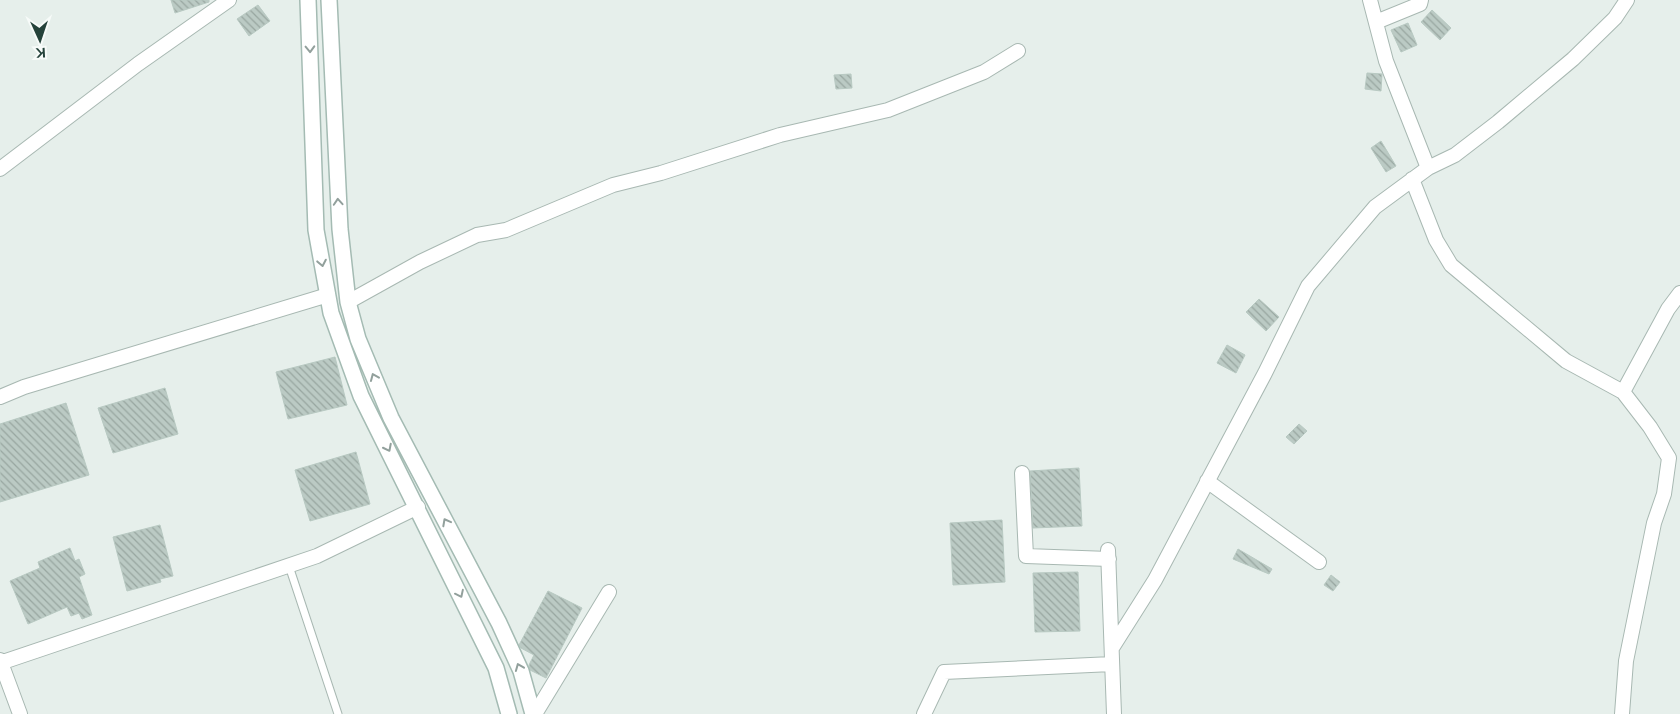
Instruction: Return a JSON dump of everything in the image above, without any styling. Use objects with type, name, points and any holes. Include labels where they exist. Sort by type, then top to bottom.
[{"type":"main road","points":[[308,0],[316,230],[331,313],[361,396],[418,507],[496,668],[508,714]]},
{"type":"main road","points":[[328,0],[340,229],[348,302],[358,339],[391,418],[499,623],[521,671],[534,714]]},
{"type":"main road","points":[[316,230],[340,229]]},
{"type":"street","points":[[0,169],[138,64],[229,0]]},
{"type":"street","points":[[1370,0],[1386,61],[1428,168]]},
{"type":"street","points":[[1376,22],[1411,10],[1420,4],[1421,0]]},
{"type":"street","points":[[1112,648],[1154,580],[1308,286],[1375,207],[1428,168],[1455,155],[1498,122],[1572,59],[1615,18],[1627,0]]},
{"type":"street","points":[[348,302],[420,262],[477,235],[506,230],[613,185],[661,173],[780,135],[888,110],[984,72],[1018,51]]},
{"type":"street","points":[[1412,179],[1436,240],[1451,265],[1566,360],[1623,392],[1650,427],[1669,458],[1664,494],[1654,523],[1626,661],[1622,714]]},
{"type":"street","points":[[1623,392],[1668,309],[1680,293]]},
{"type":"street","points":[[0,397],[24,387],[328,295]]},
{"type":"street","points":[[1022,473],[1026,556],[1109,554],[1114,714]]},
{"type":"street","points":[[1207,481],[1319,562]]},
{"type":"street","points":[[20,714],[0,661],[317,556],[418,507]]},
{"type":"street","points":[[534,714],[609,592]]},
{"type":"street","points":[[924,714],[944,672],[1112,664]]},
{"type":"lane","points":[[289,566],[338,714]]},
{"type":"building","points":[[171,0],[209,0],[209,2],[175,13]]},
{"type":"building","points":[[258,5],[270,21],[249,36],[237,19]]},
{"type":"building","points":[[1432,10],[1451,28],[1440,40],[1421,22]]},
{"type":"building","points":[[1408,23],[1417,45],[1401,52],[1391,30]]},
{"type":"building","points":[[1367,73],[1382,74],[1381,91],[1365,89]]},
{"type":"building","points":[[851,74],[852,88],[836,89],[834,75]]},
{"type":"building","points":[[1381,141],[1396,166],[1386,172],[1371,148]]},
{"type":"building","points":[[1259,299],[1279,317],[1266,331],[1246,312]]},
{"type":"building","points":[[1227,345],[1245,355],[1236,373],[1217,363]]},
{"type":"building","points":[[335,357],[347,405],[288,419],[276,372]]},
{"type":"building","points":[[165,388],[178,434],[113,453],[98,408]]},
{"type":"building","points":[[66,403],[89,475],[0,502],[0,424]]},
{"type":"building","points":[[1299,424],[1307,431],[1294,444],[1286,437]]},
{"type":"building","points":[[356,452],[370,504],[310,521],[295,470]]},
{"type":"building","points":[[1079,468],[1082,526],[1033,528],[1030,471]]},
{"type":"building","points":[[1002,520],[1005,582],[953,585],[950,523]]},
{"type":"building","points":[[160,525],[173,576],[160,579],[161,582],[127,591],[113,537]]},
{"type":"building","points":[[70,548],[75,561],[79,559],[85,574],[79,577],[92,615],[82,619],[79,613],[71,616],[67,607],[28,624],[10,581],[40,568],[38,562]]},
{"type":"building","points":[[1238,549],[1272,569],[1269,574],[1233,559]]},
{"type":"building","points":[[1078,572],[1080,631],[1035,632],[1033,573]]},
{"type":"building","points":[[1331,575],[1340,582],[1333,591],[1324,585]]},
{"type":"building","points":[[548,591],[582,608],[546,678],[530,670],[529,665],[534,655],[519,645]]}]
